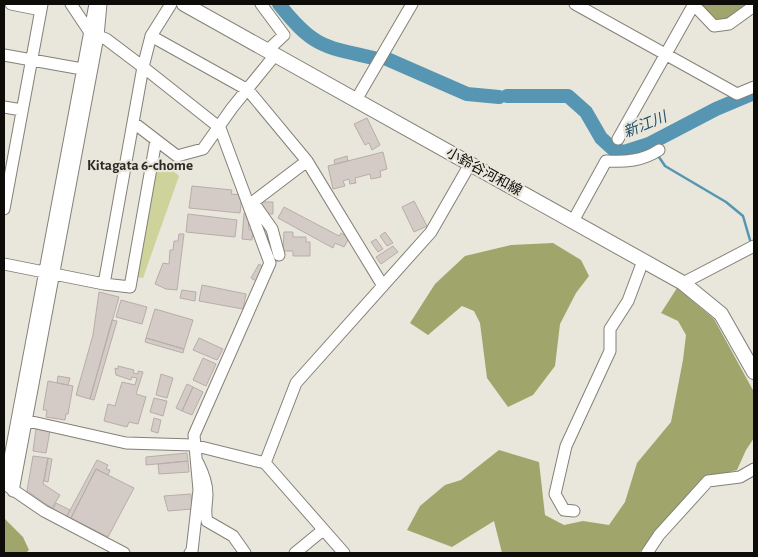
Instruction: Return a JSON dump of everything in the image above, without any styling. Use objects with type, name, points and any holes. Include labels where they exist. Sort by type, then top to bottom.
[{"type":"main road","name":"小鈴谷河和線","points":[[184,4],[683,283],[721,314],[754,372]]},
{"type":"street","points":[[4,209],[8,161],[22,110],[41,7],[11,4]]},
{"type":"street","points":[[71,4],[94,34],[106,39],[220,128],[249,197],[270,263],[198,426],[193,449],[198,490],[192,550],[190,553]]},
{"type":"street","points":[[50,273],[82,69],[94,34],[95,4]]},
{"type":"street","points":[[101,4],[22,419],[7,486],[44,511],[124,553]]},
{"type":"street","points":[[104,284],[143,67],[151,36],[171,4]]},
{"type":"street","points":[[134,122],[177,156],[203,149],[248,90],[284,35],[261,4]]},
{"type":"street","points":[[356,100],[412,4]]},
{"type":"street","points":[[575,4],[737,94],[754,87]]},
{"type":"street","points":[[618,139],[664,54],[694,4],[714,26],[729,24],[754,6]]},
{"type":"street","points":[[151,36],[248,90],[307,161],[383,286]]},
{"type":"street","points":[[4,55],[82,69]]},
{"type":"street","points":[[4,107],[22,110]]},
{"type":"street","points":[[4,264],[104,284],[130,287],[156,140]]},
{"type":"street","points":[[573,221],[606,162],[628,162],[651,156],[660,150]]},
{"type":"street","points":[[249,197],[307,161]]},
{"type":"street","points":[[265,463],[296,383],[431,232],[470,164]]},
{"type":"street","points":[[249,197],[272,229],[279,255]]},
{"type":"street","points":[[683,283],[754,246]]},
{"type":"street","points":[[574,511],[564,510],[555,494],[566,446],[610,351],[610,329],[628,301],[643,260]]},
{"type":"street","points":[[22,419],[126,443],[193,449],[265,463],[344,553]]},
{"type":"street","points":[[193,449],[206,479],[207,495],[204,511],[207,521],[233,536],[244,553]]},
{"type":"street","points":[[647,553],[659,535],[708,481],[740,477],[754,469]]},
{"type":"street","points":[[295,553],[323,530]]},
{"type":"green space","points":[[701,4],[747,4],[728,20],[716,22]]},
{"type":"green space","points":[[158,157],[179,176],[143,278],[136,277]]},
{"type":"green space","points":[[553,243],[581,260],[589,276],[576,293],[560,324],[555,366],[533,395],[508,407],[487,378],[480,323],[474,311],[462,306],[428,335],[410,323],[435,284],[465,256],[511,245]]},
{"type":"green space","points":[[677,288],[714,319],[754,392],[754,438],[737,470],[704,479],[639,553],[502,553],[494,521],[452,547],[407,530],[420,506],[445,485],[461,480],[499,450],[539,462],[545,515],[564,525],[583,521],[609,525],[625,502],[637,463],[671,422],[686,335],[678,321],[661,313]]},
{"type":"green space","points":[[4,518],[23,537],[29,550],[26,553],[4,553]]},
{"type":"building","points":[[367,118],[380,145],[372,150],[369,143],[365,145],[354,124]]},
{"type":"building","points":[[383,152],[387,169],[380,171],[381,177],[371,179],[370,174],[355,178],[356,183],[350,184],[349,179],[343,181],[345,186],[333,189],[328,166]]},
{"type":"building","points":[[347,156],[348,161],[335,164],[334,160]]},
{"type":"building","points":[[192,186],[232,190],[231,194],[242,195],[240,213],[189,208]]},
{"type":"building","points":[[414,201],[427,226],[414,232],[402,207]]},
{"type":"building","points":[[259,202],[273,202],[273,214],[266,214]]},
{"type":"building","points":[[284,207],[339,236],[341,233],[349,238],[344,247],[335,243],[333,248],[278,218]]},
{"type":"building","points":[[244,213],[248,213],[249,230],[253,230],[252,240],[242,239]]},
{"type":"building","points":[[188,214],[237,220],[235,237],[186,232]]},
{"type":"building","points":[[284,232],[293,232],[293,237],[306,237],[306,242],[310,242],[310,256],[293,256],[293,251],[283,251]]},
{"type":"building","points":[[385,232],[393,243],[387,246],[380,236]]},
{"type":"building","points":[[179,234],[184,234],[177,290],[166,289],[155,284],[163,263],[169,264],[170,250],[173,250],[174,241],[178,241]]},
{"type":"building","points":[[376,239],[383,249],[378,252],[371,242]]},
{"type":"building","points":[[393,246],[398,252],[381,264],[376,257]]},
{"type":"building","points":[[259,264],[265,268],[256,281],[251,278]]},
{"type":"building","points":[[202,285],[246,294],[243,309],[199,301]]},
{"type":"building","points":[[182,290],[196,292],[195,301],[180,298]]},
{"type":"building","points":[[99,292],[119,297],[90,399],[76,395],[93,335]]},
{"type":"building","points":[[121,300],[147,307],[142,324],[116,317]]},
{"type":"building","points":[[155,309],[193,320],[184,349],[146,338]]},
{"type":"building","points":[[112,320],[117,321],[94,400],[90,399]]},
{"type":"building","points":[[146,338],[184,349],[183,353],[145,342]]},
{"type":"building","points":[[199,338],[223,349],[217,360],[193,350]]},
{"type":"building","points":[[203,358],[216,364],[206,386],[193,380]]},
{"type":"building","points":[[118,366],[134,370],[133,373],[143,372],[136,394],[146,397],[138,424],[129,422],[127,427],[104,421],[108,404],[115,406],[122,382],[135,385],[137,378],[132,377],[131,380],[116,375],[115,368],[118,369]]},
{"type":"building","points":[[161,374],[173,378],[167,398],[156,395]]},
{"type":"building","points":[[58,376],[70,378],[68,385],[57,383]]},
{"type":"building","points":[[48,381],[73,386],[68,414],[66,414],[65,420],[46,417],[47,410],[43,410]]},
{"type":"building","points":[[187,384],[193,387],[182,411],[176,408]]},
{"type":"building","points":[[193,387],[203,392],[192,415],[182,411]]},
{"type":"building","points":[[154,398],[167,401],[163,416],[150,412]]},
{"type":"building","points":[[154,418],[161,420],[158,433],[151,431]]},
{"type":"building","points":[[36,429],[50,431],[46,453],[33,451]]},
{"type":"building","points":[[187,453],[188,461],[146,465],[146,457]]},
{"type":"building","points":[[33,456],[48,458],[43,484],[60,495],[52,508],[27,491]]},
{"type":"building","points":[[48,458],[52,459],[48,482],[44,481]]},
{"type":"building","points":[[97,460],[108,465],[106,469],[110,470],[108,475],[96,469],[71,518],[67,516]]},
{"type":"building","points":[[188,461],[189,472],[159,474],[158,464]]},
{"type":"building","points":[[96,469],[134,488],[108,537],[71,518]]},
{"type":"building","points":[[191,494],[192,509],[168,511],[164,496]]},
{"type":"building","points":[[56,503],[70,510],[66,518],[52,511]]},
{"type":"waterway","name":"新江川","points":[[279,4],[301,29],[320,43],[342,51],[374,58]]},
{"type":"waterway","name":"新江川","points":[[387,59],[467,94],[499,97]]},
{"type":"waterway","name":"新江川","points":[[507,96],[568,96],[586,112],[601,138],[613,149],[624,152],[649,144],[716,109],[754,93]]},
{"type":"waterway","name":"新江川","points":[[649,144],[653,150]]},
{"type":"waterway","points":[[659,157],[665,166],[726,202],[743,216],[750,240]]},
{"type":"district","name":"Kitagata 6-chome","points":[[140,165]]}]
